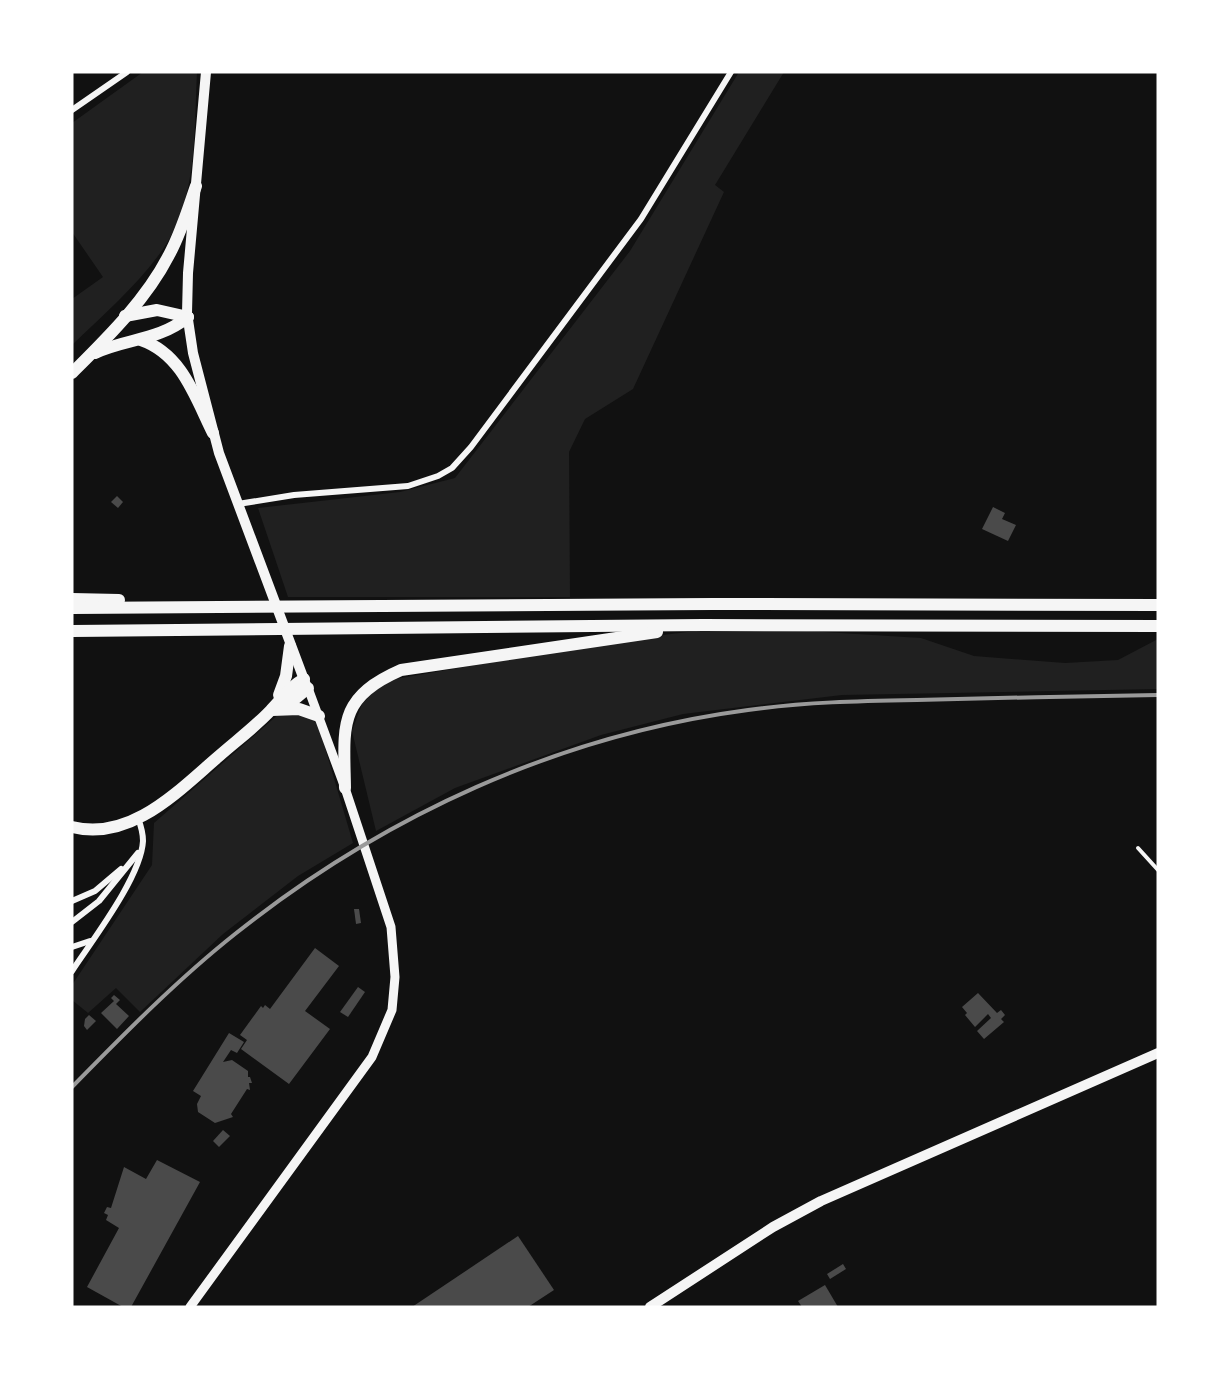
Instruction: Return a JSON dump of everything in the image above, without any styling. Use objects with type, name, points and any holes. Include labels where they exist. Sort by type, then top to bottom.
[{"type":"highway","points":[[72,373],[152,283],[170,254],[196,186]]},
{"type":"highway","points":[[125,316],[157,310],[188,317]]},
{"type":"highway","points":[[88,356],[115,344],[141,340],[175,327],[188,317]]},
{"type":"highway","points":[[141,340],[158,346],[171,357],[188,382],[213,433]]},
{"type":"highway","points":[[72,599],[134,600],[158,607]]},
{"type":"highway","points":[[72,608],[299,609],[700,604],[1158,605]]},
{"type":"highway","points":[[345,788],[345,740],[348,718],[358,697],[374,682],[401,670],[703,625]]},
{"type":"highway","points":[[72,633],[703,625],[1158,626]]},
{"type":"highway","points":[[272,710],[286,676],[290,646]]},
{"type":"highway","points":[[72,827],[106,828],[138,818],[157,808],[272,710],[289,688],[306,683]]},
{"type":"highway","points":[[272,710],[299,709],[320,716]]},
{"type":"main road","points":[[206,72],[188,273],[188,317],[193,353],[213,433],[290,646],[306,683]]},
{"type":"main road","points":[[650,1307],[773,1227],[821,1202],[1158,1053]]},
{"type":"street","points":[[72,110],[127,72]]},
{"type":"street","points":[[238,504],[294,495],[408,486],[431,479],[452,468],[471,447],[641,219],[731,72]]},
{"type":"street","points":[[190,1307],[334,1113],[372,1057],[392,1010],[395,977],[391,927],[320,716],[306,683]]},
{"type":"street","points":[[72,971],[130,881],[141,850],[143,832],[138,818]]},
{"type":"street","points":[[72,922],[99,901],[141,850]]},
{"type":"street","points":[[72,901],[95,891],[136,857]]},
{"type":"street","points":[[72,947],[90,941]]},
{"type":"lane","points":[[1138,848],[1158,870]]},
{"type":"shaded area","points":[[143,72],[197,72],[192,164],[183,208],[163,249],[143,275],[72,345],[72,299],[103,277],[72,232],[72,123]]},
{"type":"shaded area","points":[[739,72],[784,72],[715,185],[724,192],[633,389],[585,419],[569,452],[570,597],[288,597],[258,508],[400,492],[455,478],[630,251]]},
{"type":"shaded area","points":[[696,631],[808,631],[921,638],[974,656],[1065,663],[1118,660],[1158,639],[1158,689],[842,695],[683,714],[601,735],[455,788],[376,831],[352,731],[362,704],[384,681],[613,641]]},
{"type":"shaded area","points":[[280,713],[303,713],[318,724],[353,843],[298,876],[223,934],[140,1012],[116,988],[88,1013],[72,1000],[72,985],[152,865],[154,823]]},
{"type":"building","points":[[117,496],[123,502],[118,508],[111,502]]},
{"type":"building","points":[[993,507],[1005,513],[1002,519],[1016,525],[1008,541],[982,529]]},
{"type":"building","points":[[354,909],[359,909],[361,923],[356,924]]},
{"type":"building","points":[[315,948],[339,966],[305,1011],[330,1029],[289,1084],[241,1049],[247,1040],[240,1035],[261,1006],[263,1008],[265,1005],[270,1009]]},
{"type":"building","points":[[358,987],[365,992],[348,1017],[340,1012]]},
{"type":"building","points":[[978,993],[997,1013],[1001,1010],[1005,1015],[1001,1019],[1004,1022],[984,1039],[977,1031],[991,1018],[988,1014],[975,1027],[965,1015],[967,1013],[962,1007]]},
{"type":"building","points":[[114,995],[120,1000],[116,1004],[129,1016],[117,1029],[101,1013],[114,1001],[111,998]]},
{"type":"building","points":[[89,1015],[96,1021],[87,1030],[84,1026],[85,1019]]},
{"type":"building","points":[[229,1033],[244,1042],[237,1053],[231,1050],[223,1062],[232,1060],[248,1071],[248,1077],[252,1083],[249,1083],[250,1090],[247,1089],[231,1114],[233,1117],[215,1123],[198,1112],[197,1104],[201,1096],[193,1091]]},
{"type":"building","points":[[223,1130],[230,1136],[219,1147],[213,1141]]},
{"type":"building","points":[[157,1160],[200,1182],[131,1307],[123,1307],[87,1287],[119,1228],[106,1220],[108,1215],[104,1213],[107,1207],[111,1208],[124,1167],[146,1179]]},
{"type":"building","points":[[518,1236],[554,1290],[528,1307],[412,1307]]},
{"type":"building","points":[[843,1264],[846,1269],[830,1279],[827,1274]]},
{"type":"building","points":[[825,1285],[838,1307],[802,1307],[798,1301]]},
{"type":"railway","points":[[72,1087],[192,970],[235,934],[292,892],[351,853],[413,818],[476,787],[542,761],[609,739],[678,722],[769,707],[853,701],[1158,695]]}]
